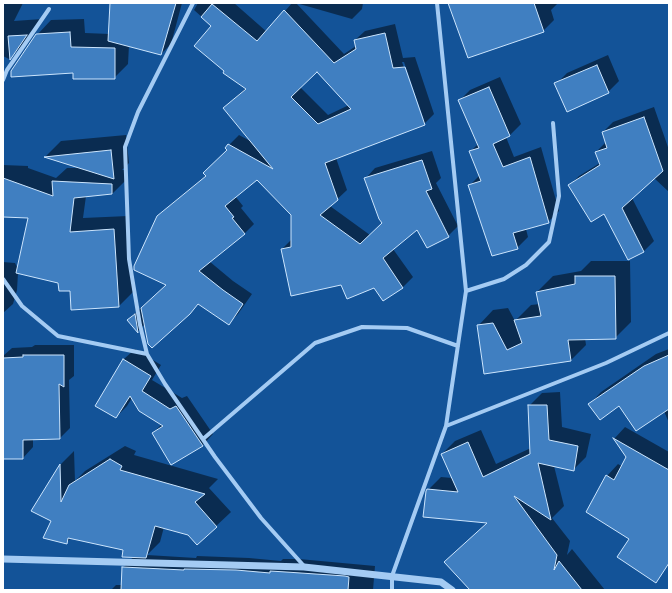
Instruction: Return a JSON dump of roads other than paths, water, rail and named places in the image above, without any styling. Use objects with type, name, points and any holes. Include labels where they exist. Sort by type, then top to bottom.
[{"type":"street","points":[[194,3],[138,112],[125,147],[129,258],[147,354],[203,439],[261,518],[304,567]]},
{"type":"street","points":[[392,590],[392,576],[446,426],[466,291],[437,3]]},
{"type":"street","points":[[3,80],[7,70],[49,9]]},
{"type":"street","points":[[466,291],[504,278],[526,265],[549,242],[560,196],[553,123]]},
{"type":"street","points":[[3,279],[22,306],[58,336],[147,354]]},
{"type":"street","points":[[203,439],[316,343],[362,327],[407,328],[458,346]]},
{"type":"street","points":[[446,426],[606,363],[669,333]]},
{"type":"street","points":[[3,560],[304,567],[442,582],[452,590]]}]
